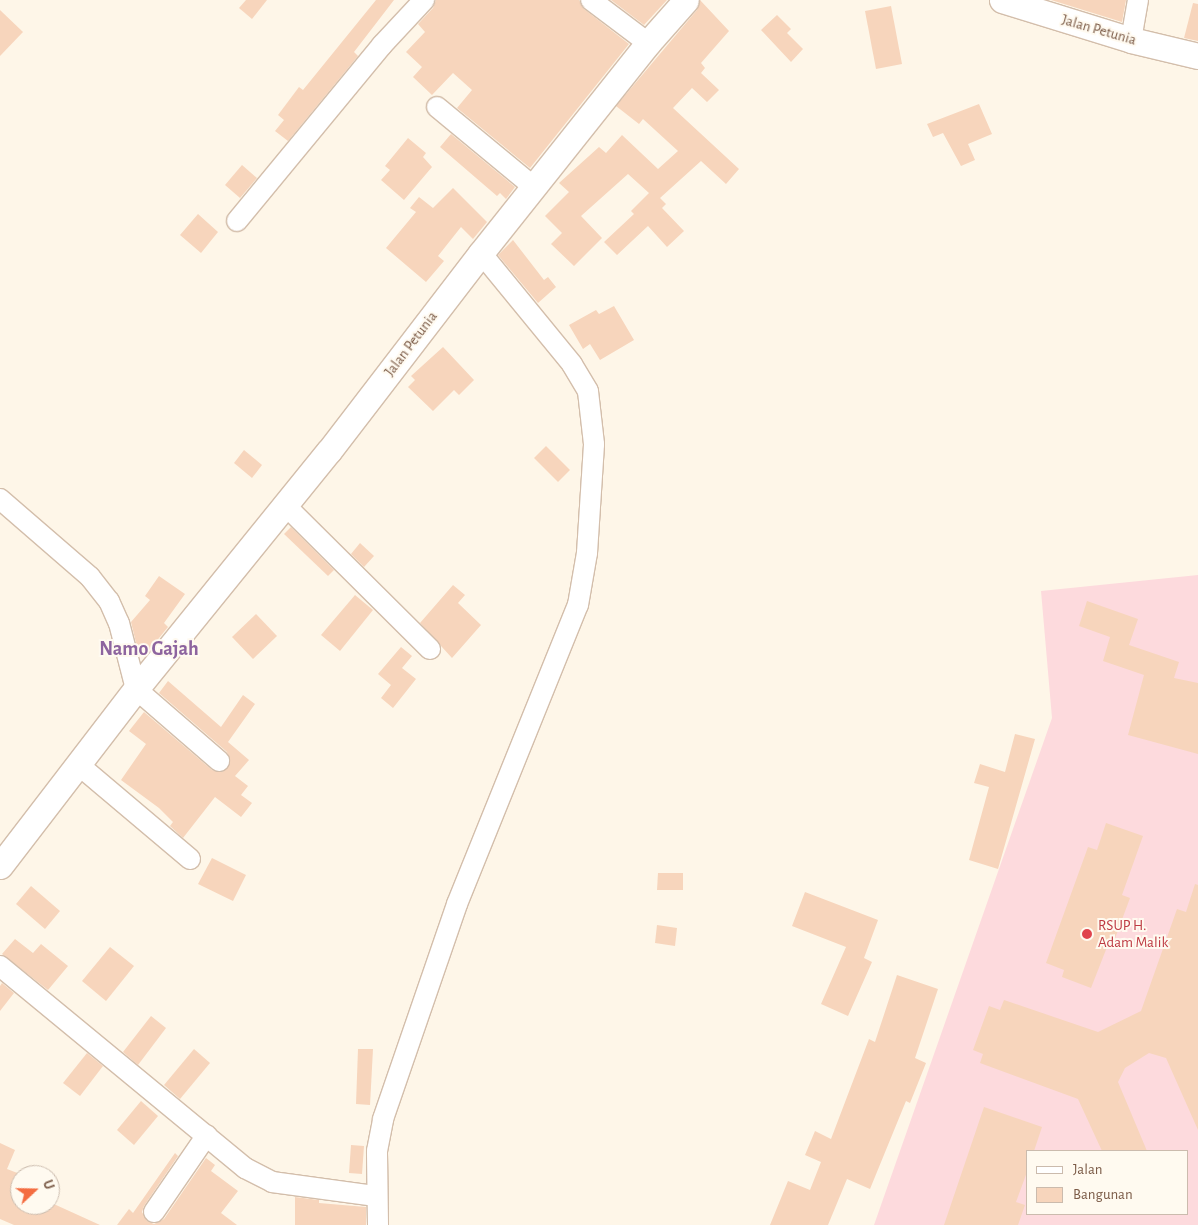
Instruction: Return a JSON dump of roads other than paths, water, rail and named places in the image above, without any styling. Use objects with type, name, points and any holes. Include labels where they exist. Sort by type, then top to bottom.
[{"type":"street","points":[[238,221],[382,45],[424,0]]},
{"type":"street","points":[[591,0],[648,43]]},
{"type":"street","name":"Jalan Petunia","points":[[0,866],[80,766],[136,689],[286,506],[481,253],[535,188],[648,43],[686,0]]},
{"type":"street","name":"Jalan Petunia","points":[[1002,0],[1131,40],[1198,56]]},
{"type":"street","points":[[1131,40],[1138,0]]},
{"type":"street","points":[[437,107],[535,188]]},
{"type":"street","points":[[378,1225],[376,1196],[377,1151],[383,1119],[457,904],[578,606],[587,553],[594,444],[588,391],[572,364],[481,253]]},
{"type":"street","points":[[0,499],[90,577],[109,601],[119,623],[136,689],[219,761]]},
{"type":"street","points":[[286,506],[430,649]]},
{"type":"street","points":[[80,766],[190,859]]},
{"type":"street","points":[[0,966],[245,1168],[272,1182],[376,1196]]},
{"type":"street","points":[[154,1212],[207,1135]]},
{"type":"place","name":"RSUP H. Adam Malik","points":[[1087,934]]},
{"type":"district","name":"Namo Gajah","points":[[149,649]]}]
